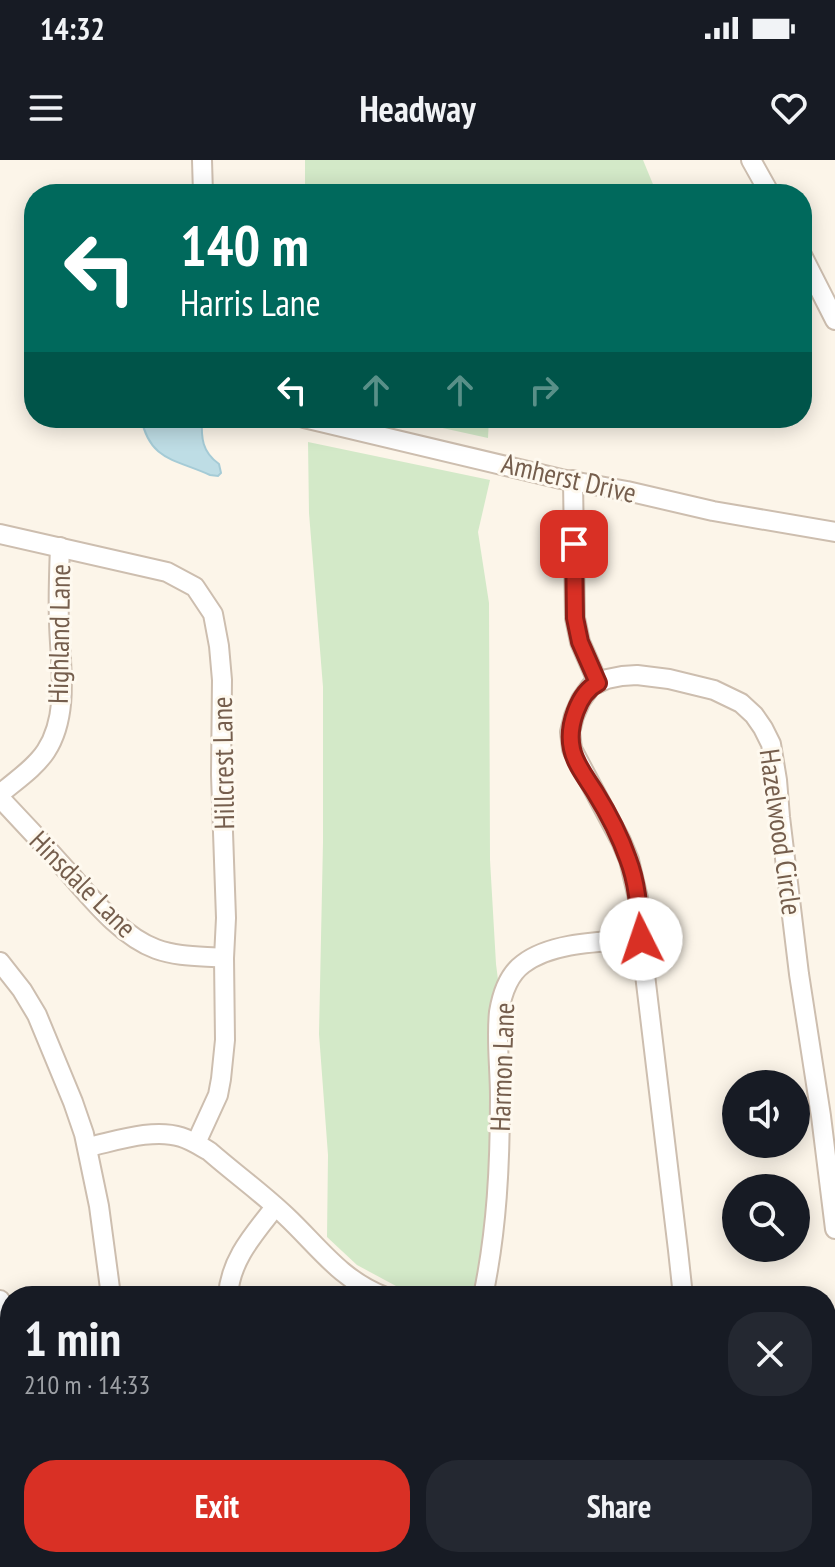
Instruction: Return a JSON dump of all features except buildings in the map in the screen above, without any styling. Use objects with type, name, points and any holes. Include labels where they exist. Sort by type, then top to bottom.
[{"type":"street","points":[[202,160],[203,184]]},
{"type":"street","points":[[751,160],[764,184]]},
{"type":"street","points":[[812,275],[835,320]]},
{"type":"street","name":"Amherst Drive","points":[[347,428],[713,511],[835,532]]},
{"type":"street","points":[[573,480],[575,618],[580,642],[598,683],[591,686],[574,716],[570,732],[572,749],[629,860],[638,898],[682,1286]]},
{"type":"street","name":"Hillcrest Lane","points":[[0,534],[167,572],[195,587],[213,614],[222,680],[225,1040],[221,1079],[213,1108],[196,1143]]},
{"type":"street","name":"Highland Lane","points":[[0,796],[44,754],[57,724],[62,672],[60,547]]},
{"type":"street","name":"Hazelwood Circle","points":[[598,683],[637,675],[714,690],[748,709],[771,744],[835,1229]]},
{"type":"street","name":"Hinsdale Lane","points":[[0,796],[102,910],[128,934],[164,952],[224,958]]},
{"type":"street","name":"Harmon Lane","points":[[485,1286],[497,1200],[500,1105],[498,1030],[503,993],[511,977],[535,957],[579,944],[641,939]]},
{"type":"street","points":[[0,962],[37,1015],[73,1102],[88,1147],[110,1286]]},
{"type":"street","points":[[88,1147],[159,1133],[184,1137],[196,1143],[275,1207],[346,1276],[364,1286]]},
{"type":"street","points":[[229,1286],[237,1259],[275,1207]]},
{"type":"green space","points":[[305,160],[643,160],[653,184],[305,184]]},
{"type":"green space","points":[[442,428],[488,428],[488,438]]},
{"type":"green space","points":[[308,442],[490,480],[478,532],[489,603],[490,860],[502,1011],[498,1181],[481,1286],[396,1286],[357,1265],[327,1237],[328,1155],[319,1034],[323,687],[309,513]]},
{"type":"water","points":[[144,428],[202,428],[204,444],[209,455],[219,464],[221,473],[218,476],[210,475],[166,457],[151,443]]},
{"type":"route","points":[[574,544],[577,630],[598,683],[591,686],[574,716],[570,732],[572,749],[629,860],[638,898],[641,939]]}]
